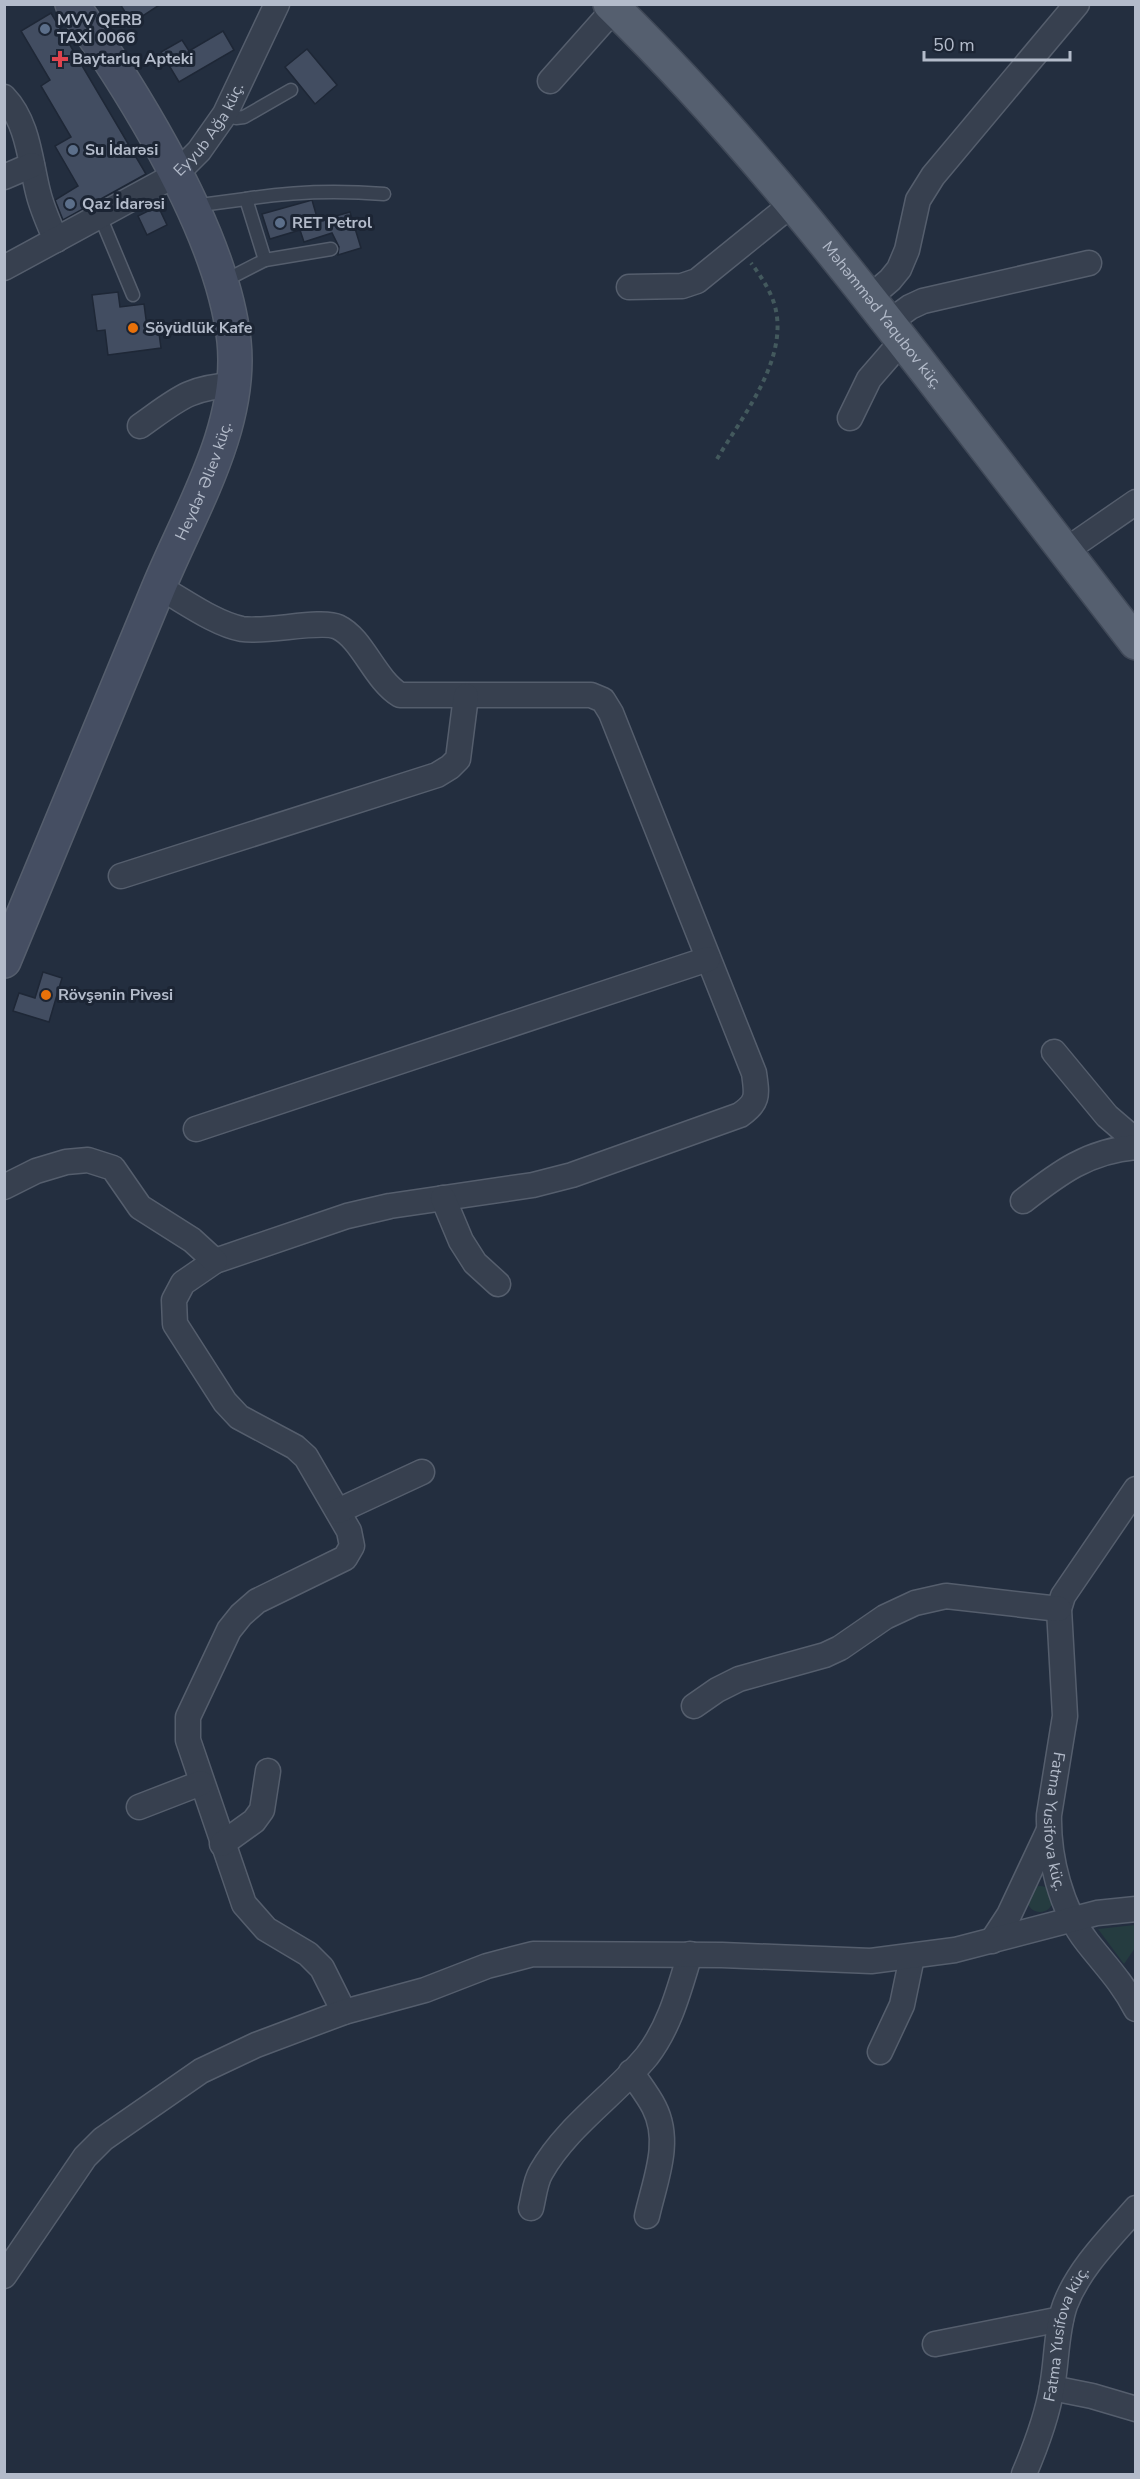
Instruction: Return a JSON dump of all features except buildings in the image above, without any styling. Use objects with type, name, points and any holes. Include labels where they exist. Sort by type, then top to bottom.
[{"type":"main road","name":"Heydər Əliev küç.","points":[[5,961],[219,447],[230,416],[235,385],[234,341],[220,282],[191,207],[138,107],[72,4]]},
{"type":"main road","name":"Məhəmməd Yaqubov küç.","points":[[612,7],[712,112],[792,204],[886,320],[1136,643]]},
{"type":"street","name":"Eyyub Ağa küç.","points":[[4,268],[175,175],[199,151],[225,114],[277,4]]},
{"type":"street","points":[[850,418],[869,380],[886,320],[890,280],[899,269],[907,250],[918,200],[933,176],[1077,4]]},
{"type":"street","points":[[550,81],[612,7]]},
{"type":"street","points":[[4,97],[13,105],[24,130],[44,215],[56,240]]},
{"type":"street","points":[[4,177],[32,165]]},
{"type":"street","points":[[629,287],[682,286],[697,281],[792,204]]},
{"type":"street","points":[[886,320],[923,301],[1089,264]]},
{"type":"street","points":[[141,426],[193,390],[208,386],[235,385]]},
{"type":"street","points":[[1065,551],[1136,502]]},
{"type":"street","points":[[159,587],[226,624],[242,629],[271,630],[324,625],[338,627],[352,638],[387,687],[400,695],[591,695],[603,700],[611,713],[754,1073],[757,1095],[751,1108],[740,1115],[572,1175],[533,1185],[443,1198],[347,1216],[215,1261],[183,1283],[174,1300],[176,1324],[225,1402],[239,1417],[295,1447],[306,1457],[349,1531],[352,1546],[345,1558],[257,1601],[229,1630],[188,1717],[188,1740],[244,1904],[266,1929],[308,1954],[322,1968],[344,2012]]},
{"type":"street","points":[[121,876],[436,775],[458,759],[466,696]]},
{"type":"street","points":[[196,1129],[708,958]]},
{"type":"street","points":[[1054,1052],[1107,1116],[1136,1141]]},
{"type":"street","points":[[1023,1201],[1061,1171],[1098,1153],[1136,1147]]},
{"type":"street","points":[[4,1187],[36,1171],[66,1162],[88,1160],[113,1168],[140,1207],[192,1240],[215,1261]]},
{"type":"street","points":[[443,1198],[461,1241],[475,1263],[498,1284]]},
{"type":"street","points":[[338,1511],[422,1472]]},
{"type":"street","name":"Fatma Yusifova küç.","points":[[1133,1994],[1087,1942],[1072,1919],[1058,1876],[1048,1832],[1048,1815],[1065,1716],[1059,1609],[1063,1596],[1136,1490]]},
{"type":"street","points":[[694,1706],[717,1689],[739,1679],[825,1655],[840,1648],[885,1617],[915,1603],[946,1596],[1059,1609]]},
{"type":"street","points":[[222,1844],[254,1821],[262,1810],[268,1771]]},
{"type":"street","points":[[139,1807],[201,1783]]},
{"type":"street","points":[[992,1941],[1009,1915],[1048,1832]]},
{"type":"street","points":[[4,2276],[85,2157],[103,2139],[201,2071],[256,2044],[344,2012],[425,1990],[487,1966],[533,1954],[690,1954],[871,1961],[912,1957],[992,1941],[1097,1913],[1136,1909]]},
{"type":"street","points":[[531,2208],[539,2174],[556,2150],[646,2056],[663,2031],[674,2006],[690,1954]]},
{"type":"street","points":[[880,2052],[902,2005],[912,1957]]},
{"type":"street","points":[[631,2072],[654,2108],[662,2129],[664,2146],[647,2216]]},
{"type":"street","name":"Fatma Yusifova küç.","points":[[1024,2475],[1042,2425],[1052,2388],[1061,2319],[1073,2288],[1090,2261],[1136,2208]]},
{"type":"street","points":[[935,2344],[1061,2319]]},
{"type":"street","points":[[1052,2388],[1092,2396],[1136,2409]]},
{"type":"lane","points":[[225,114],[236,118],[256,113],[291,90]]},
{"type":"lane","points":[[191,207],[294,192],[324,190],[384,194]]},
{"type":"lane","points":[[246,199],[265,260]]},
{"type":"lane","points":[[100,216],[133,295]]},
{"type":"lane","points":[[220,282],[265,260],[331,249]]},
{"type":"path","points":[[717,459],[767,375],[774,356],[777,326],[774,304],[764,282],[740,247]]},
{"type":"green space","points":[[1040,1886],[1049,1890],[1053,1899],[1049,1908],[1040,1912],[1031,1908],[1027,1899],[1031,1890]]},
{"type":"green space","points":[[1135,1925],[1135,1948],[1124,1964],[1098,1929]]},
{"type":"place","name":"MVV QERB TAXİ 0066","points":[[45,29]]},
{"type":"place","name":"Baytarlıq Apteki","points":[[60,59]]},
{"type":"place","name":"Su İdarəsi","points":[[73,150]]},
{"type":"place","name":"Qaz İdarəsi","points":[[70,204]]},
{"type":"place","name":"RET Petrol","points":[[280,223]]},
{"type":"place","name":"Söyüdlük Kafe","points":[[133,328]]},
{"type":"place","name":"Rövşənin Pivəsi","points":[[46,995]]}]
